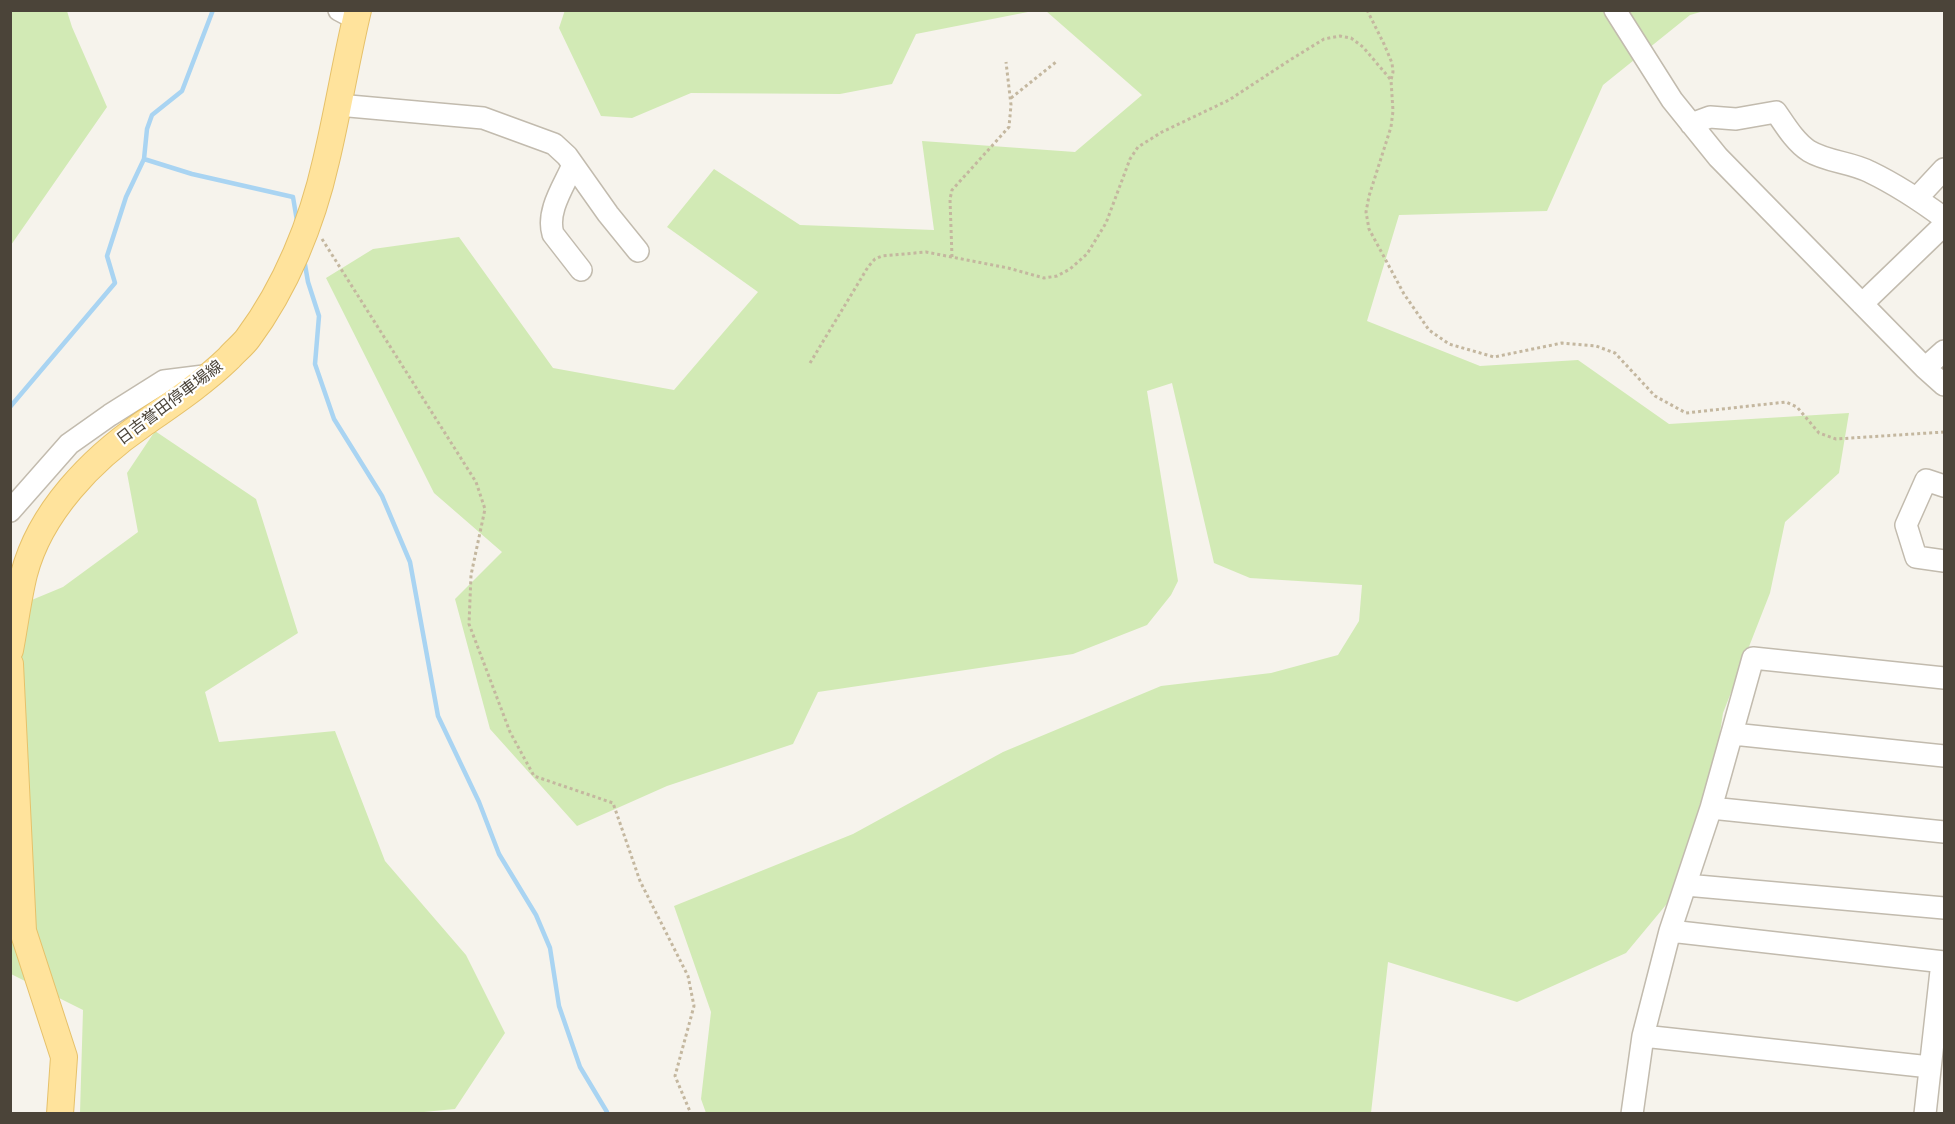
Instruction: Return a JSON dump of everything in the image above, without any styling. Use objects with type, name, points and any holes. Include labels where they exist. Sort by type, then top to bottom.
[{"type":"main road","name":"日吉誉田停車場線","points":[[10,650],[25,573],[42,531],[54,512],[76,483],[111,448],[212,375],[247,340],[272,300],[292,261],[309,219],[326,164],[338,105],[351,13]]},
{"type":"main road","points":[[10,664],[23,931],[64,1057],[60,1113]]},
{"type":"street","points":[[1615,10],[1672,100],[1718,157],[1944,385]]},
{"type":"street","points":[[338,105],[483,118],[554,144],[567,156],[608,214],[638,251]]},
{"type":"street","points":[[1691,124],[1710,117],[1736,119],[1776,112],[1791,133],[1808,150],[1831,160],[1868,171],[1917,198],[1944,218]]},
{"type":"street","points":[[573,165],[550,216],[553,234],[581,270]]},
{"type":"street","points":[[1917,198],[1944,169]]},
{"type":"street","points":[[1862,304],[1944,225]]},
{"type":"street","points":[[1925,368],[1944,351]]},
{"type":"street","points":[[10,511],[69,444],[110,415],[164,381],[212,375]]},
{"type":"street","points":[[1944,486],[1926,480],[1906,525],[1916,557],[1944,561]]},
{"type":"street","points":[[1632,1113],[1643,1036],[1670,932],[1711,808],[1753,658],[1944,678]]},
{"type":"street","points":[[1733,734],[1944,756]]},
{"type":"street","points":[[1711,808],[1944,832]]},
{"type":"street","points":[[1686,885],[1944,908]]},
{"type":"street","points":[[1670,932],[1943,962],[1925,1113]]},
{"type":"street","points":[[1643,1036],[1930,1067]]},
{"type":"path","points":[[1367,10],[1394,72],[1391,80],[1393,111],[1391,127],[1369,196],[1366,212],[1369,229],[1404,294],[1430,330],[1449,344],[1494,357],[1562,343],[1596,346],[1615,353],[1655,396],[1686,412],[1786,402],[1797,407],[1819,433],[1836,439],[1944,432]]},
{"type":"path","points":[[810,363],[868,267],[875,259],[882,256],[926,252],[1008,268],[1044,278],[1057,276],[1070,269],[1086,254],[1106,222],[1130,159],[1138,147],[1162,132],[1228,100],[1324,39],[1340,36],[1351,38],[1363,47],[1391,80]]},
{"type":"path","points":[[952,257],[950,199],[952,190],[1007,131],[1011,105],[1006,62]]},
{"type":"path","points":[[1010,98],[1056,62]]},
{"type":"path","points":[[309,219],[476,482],[485,509],[471,575],[469,624],[510,732],[534,776],[613,803],[640,881],[688,976],[694,1006],[675,1076],[691,1113]]},
{"type":"green space","points":[[11,10],[67,11],[107,107],[11,245]]},
{"type":"green space","points":[[565,10],[1033,11],[916,34],[892,84],[840,94],[691,93],[632,118],[601,116],[559,28]]},
{"type":"green space","points":[[1046,11],[1704,11],[1690,15],[1603,85],[1547,211],[1399,215],[1367,321],[1480,366],[1578,360],[1669,424],[1849,413],[1839,473],[1785,522],[1770,593],[1723,713],[1700,864],[1626,953],[1517,1002],[1388,962],[1371,1113],[706,1113],[701,1099],[711,1012],[674,906],[853,834],[1003,752],[1161,686],[1271,673],[1338,655],[1359,621],[1362,585],[1250,578],[1214,563],[1172,383],[1147,391],[1178,581],[1171,595],[1147,625],[1073,654],[818,692],[793,744],[667,786],[577,826],[490,729],[455,599],[502,552],[434,493],[326,278],[373,249],[459,237],[553,368],[674,390],[758,292],[667,227],[714,169],[800,225],[934,230],[922,141],[1075,152],[1142,95]]},
{"type":"green space","points":[[155,431],[256,499],[298,633],[205,692],[219,742],[335,731],[385,861],[466,955],[505,1033],[455,1109],[422,1114],[80,1113],[83,1010],[11,974],[10,609],[63,587],[138,532],[127,473]]},
{"type":"waterway","points":[[10,407],[115,283],[107,256],[126,197],[144,159],[147,129],[152,115],[182,91],[213,10]]},
{"type":"waterway","points":[[144,159],[192,174],[293,197],[297,221]]},
{"type":"waterway","points":[[304,259],[308,282],[319,316],[315,364],[334,419],[382,496],[410,562],[438,716],[479,802],[499,854],[536,915],[550,948],[559,1006],[580,1067],[607,1112]]}]
